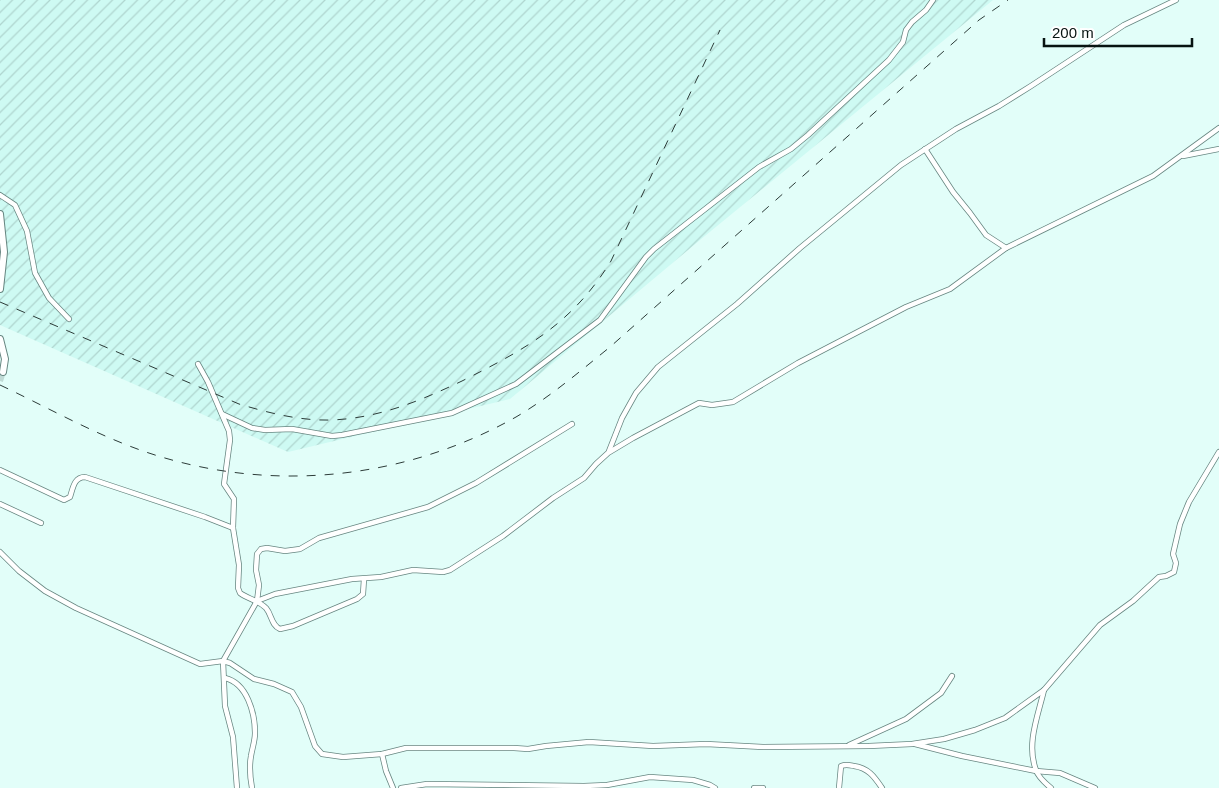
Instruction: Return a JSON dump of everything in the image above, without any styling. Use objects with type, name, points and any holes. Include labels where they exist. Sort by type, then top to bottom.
[{"type":"main road","points":[[0,214],[4,252],[0,289]]},
{"type":"main road","points":[[0,339],[5,359],[3,372]]},
{"type":"street","points":[[222,414],[252,428],[265,430],[292,429],[326,435],[342,435],[452,413],[516,384],[600,320],[646,257],[654,249],[759,168],[791,149],[889,60],[903,42],[906,30],[933,0]]},
{"type":"street","points":[[608,453],[622,418],[636,393],[658,367],[737,304],[800,248],[894,171],[956,129],[1007,101],[1124,25],[1176,0]]},
{"type":"street","points":[[257,601],[275,594],[352,579],[381,577],[413,570],[443,572],[458,566],[584,478],[608,453],[699,403],[718,404],[733,402],[798,363],[906,307],[950,289],[1006,248],[1153,176],[1219,128]]},
{"type":"street","points":[[925,149],[952,192],[986,235],[1006,248]]},
{"type":"street","points":[[1180,156],[1219,149]]},
{"type":"street","points":[[0,195],[15,205],[27,231],[35,273],[49,298],[69,319]]},
{"type":"street","points":[[198,364],[208,382],[229,431],[230,440],[224,484],[234,499],[233,528],[239,565],[238,588],[240,593],[257,601],[265,608],[277,628],[285,628],[361,597],[364,590],[364,579]]},
{"type":"street","points":[[237,788],[233,737],[225,706],[224,661],[257,601],[259,585],[256,570],[257,554],[262,550],[300,549],[319,538],[428,507],[476,483],[572,424]]},
{"type":"street","points":[[0,552],[45,591],[76,608],[200,664],[230,662],[254,678],[292,692],[301,707],[315,746],[322,754],[343,758],[382,754],[406,748],[528,749],[589,742],[653,746],[706,744],[763,747],[912,744],[959,734],[1005,718],[1044,690],[1100,625],[1133,601],[1159,577],[1174,572],[1176,563],[1173,554],[1180,524],[1189,502],[1219,452]]},
{"type":"street","points":[[0,470],[64,500],[70,497],[77,480],[80,477],[85,477],[233,528]]},
{"type":"street","points":[[0,504],[41,523]]},
{"type":"street","points":[[846,746],[906,718],[941,692],[952,676]]},
{"type":"street","points":[[225,678],[240,687],[252,711],[255,732],[250,766],[252,788]]},
{"type":"street","points":[[1044,690],[1033,732],[1032,748],[1036,771],[1051,788]]},
{"type":"street","points":[[912,744],[1036,771],[1060,773],[1095,788]]},
{"type":"street","points":[[382,754],[393,788]]},
{"type":"street","points":[[839,788],[840,772],[845,764],[862,767],[869,771],[882,788]]},
{"type":"street","points":[[401,788],[427,784],[538,787],[607,785],[650,777],[692,780],[715,788]]},
{"type":"street","points":[[754,788],[763,788]]},
{"type":"shaded area","points":[[0,0],[993,0],[700,240],[510,399],[288,452],[0,325]]},
{"type":"tunnel","points":[[0,381],[3,372]]},
{"type":"railway","points":[[0,385],[96,432],[135,448],[200,467],[247,474],[293,476],[339,473],[385,466],[430,454],[474,438],[516,417],[541,401],[610,347],[979,20],[1008,0]]},
{"type":"railway","points":[[0,302],[239,404],[273,413],[296,418],[320,420],[349,419],[383,412],[415,402],[462,381],[527,346],[564,318],[596,283],[611,261],[720,30]]}]
